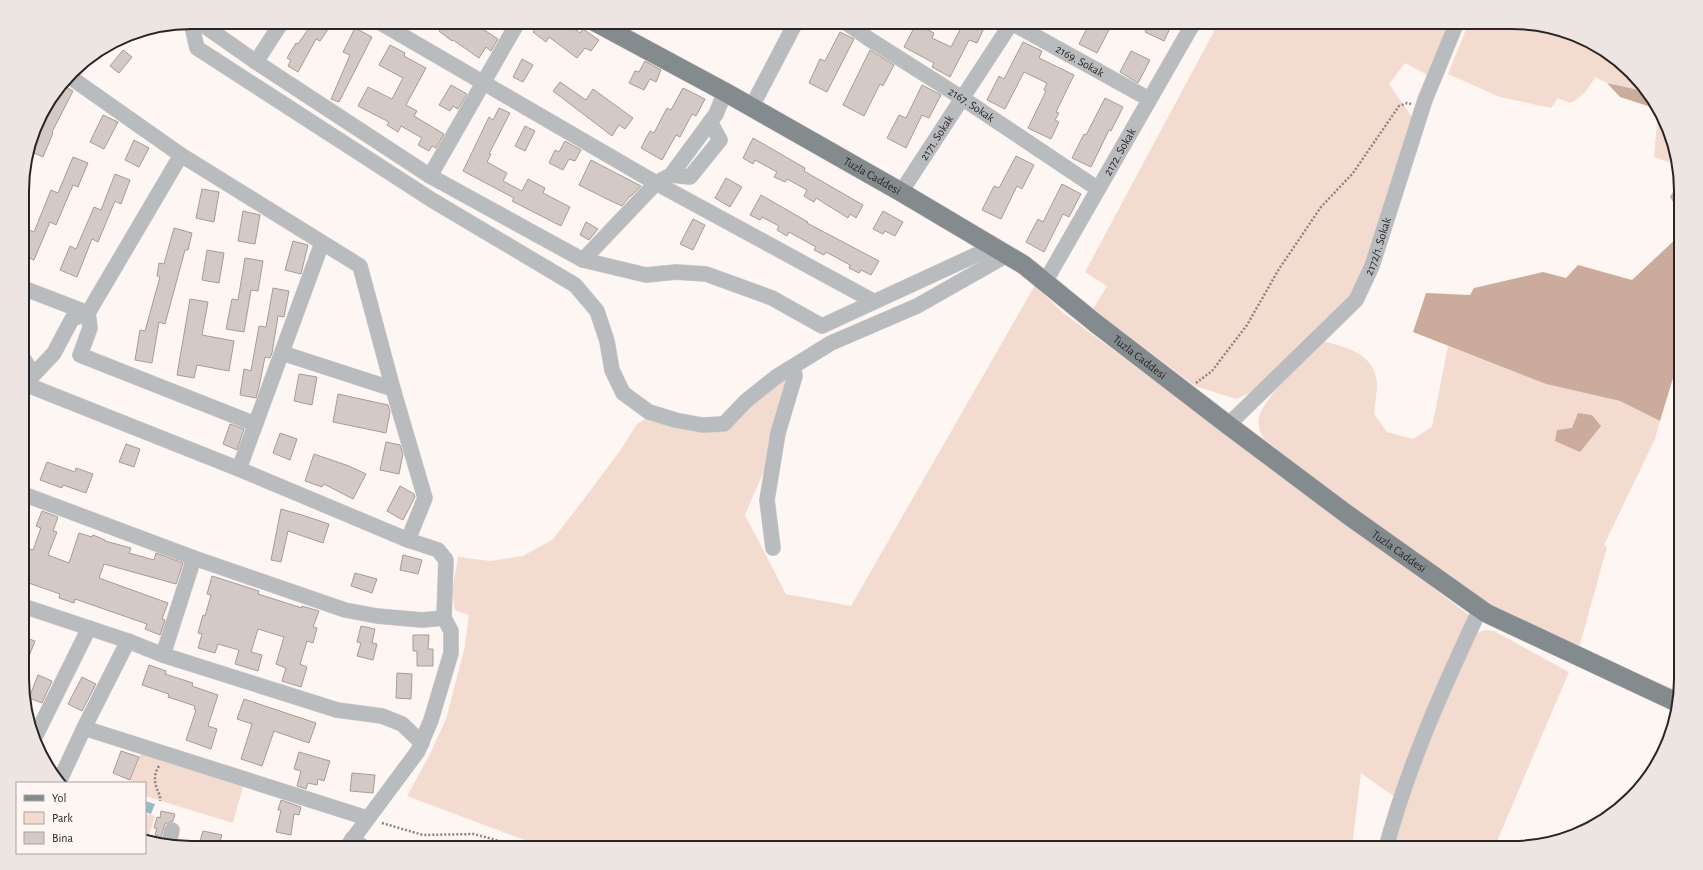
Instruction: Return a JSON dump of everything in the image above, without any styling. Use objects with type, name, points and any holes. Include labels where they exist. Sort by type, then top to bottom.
[{"type":"main road","name":"Tuzla Caddesi","points":[[608,29],[724,92],[901,192],[1024,265],[1228,426],[1348,515],[1486,614],[1673,701]]},
{"type":"street","points":[[193,29],[197,48],[432,200],[574,285],[597,311],[607,341],[612,370],[624,393],[649,412],[675,420],[702,425],[724,424],[746,401],[776,377],[831,343],[917,306],[1000,251]]},
{"type":"street","points":[[209,29],[256,62],[430,176],[582,260],[646,275],[676,272],[706,274],[772,298],[822,326],[873,301],[1000,251]]},
{"type":"street","points":[[256,62],[277,29]]},
{"type":"street","points":[[391,29],[656,183],[873,301]]},
{"type":"street","points":[[430,176],[514,29]]},
{"type":"street","points":[[751,108],[792,29]]},
{"type":"street","name":"2167. Sokak","points":[[855,29],[962,98],[1098,189]]},
{"type":"street","name":"2171. Sokak","points":[[901,192],[1006,29]]},
{"type":"street","name":"2169. Sokak","points":[[1024,29],[1149,99]]},
{"type":"street","name":"2172. Sokak","points":[[1045,282],[1190,29]]},
{"type":"street","name":"2172/1. Sokak","points":[[1228,426],[1356,300],[1372,266],[1423,108],[1454,29]]},
{"type":"street","points":[[74,80],[181,155],[360,266],[393,389],[425,498],[408,540]]},
{"type":"street","points":[[582,260],[656,183],[671,175],[716,114],[724,92]]},
{"type":"street","points":[[181,155],[88,313],[90,328],[80,355],[255,424]]},
{"type":"street","points":[[239,470],[322,243]]},
{"type":"street","points":[[29,290],[88,313]]},
{"type":"street","points":[[29,379],[54,353],[72,319],[88,313]]},
{"type":"street","points":[[282,353],[393,389]]},
{"type":"street","points":[[773,548],[767,500],[778,433],[795,376],[793,367]]},
{"type":"street","points":[[29,382],[408,540],[438,550],[446,560],[444,618],[451,631],[451,653],[431,720],[418,751],[351,841]]},
{"type":"street","points":[[29,496],[194,558],[345,610],[377,616],[422,620],[444,618]]},
{"type":"street","points":[[163,656],[194,558]]},
{"type":"street","points":[[29,608],[128,641],[163,656],[337,710],[382,716],[402,724],[422,743]]},
{"type":"street","points":[[1388,841],[1417,754],[1460,651],[1480,609]]},
{"type":"street","points":[[38,731],[89,628]]},
{"type":"street","points":[[62,776],[128,641]]},
{"type":"street","points":[[84,728],[367,818]]},
{"type":"path","points":[[1185,392],[1212,371],[1247,325],[1280,269],[1321,207],[1353,173],[1399,106],[1407,103],[1423,108]]},
{"type":"path","points":[[160,800],[154,775],[166,754]]},
{"type":"path","points":[[367,818],[423,834],[474,834],[500,841]]},
{"type":"green space","points":[[1215,29],[1446,29],[1429,76],[1405,63],[1389,84],[1414,120],[1360,280],[1346,302],[1254,391],[1236,399],[1195,386],[1093,309],[1107,286],[1085,272]]},
{"type":"green space","points":[[1466,29],[1522,29],[1543,32],[1574,41],[1602,56],[1619,69],[1638,90],[1607,83],[1595,77],[1588,89],[1578,98],[1570,103],[1558,98],[1551,108],[1500,97],[1448,74]]},
{"type":"green space","points":[[1657,121],[1662,129],[1672,164],[1654,157]]},
{"type":"green space","points":[[1035,285],[1062,312],[1469,615],[1396,798],[1361,773],[1353,841],[527,841],[407,796],[428,758],[446,719],[465,646],[469,615],[455,610],[452,592],[458,557],[490,561],[523,556],[552,540],[622,448],[636,425],[649,416],[724,421],[789,377],[772,452],[745,515],[786,594],[851,606]]},
{"type":"green space","points":[[1321,341],[1339,345],[1357,353],[1371,364],[1375,373],[1377,383],[1374,414],[1387,432],[1413,439],[1432,427],[1448,346],[1546,384],[1620,401],[1660,421],[1655,439],[1604,545],[1607,547],[1579,648],[1674,689],[1674,693],[1501,612],[1378,529],[1263,438],[1258,423],[1262,409],[1296,367]],"holes":[[[1572,428],[1555,441],[1558,431]]]},
{"type":"green space","points":[[1481,631],[1494,631],[1569,672],[1497,841],[1394,841],[1408,793],[1474,636]]},
{"type":"green space","points":[[141,752],[176,765],[196,769],[244,783],[233,823],[146,796],[146,782],[130,782]]},
{"type":"green space","points":[[146,813],[155,816],[149,835],[146,834]]},
{"type":"shaded area","points":[[1607,83],[1638,90],[1650,107],[1620,97]]},
{"type":"shaded area","points":[[1674,190],[1674,203],[1670,197]]},
{"type":"shaded area","points":[[1674,241],[1674,375],[1660,421],[1620,401],[1546,384],[1413,332],[1426,293],[1470,295],[1474,288],[1543,272],[1566,278],[1578,265],[1632,280]]},
{"type":"shaded area","points":[[1578,413],[1592,415],[1601,426],[1580,452],[1555,441],[1557,430],[1572,428]]},
{"type":"water","points":[[146,801],[155,804],[151,814],[146,812]]},
{"type":"building","points":[[308,29],[328,29],[320,41],[316,39],[298,72],[288,66],[291,60],[287,58],[296,43],[298,44]]},
{"type":"building","points":[[354,29],[372,37],[339,102],[331,99],[350,55],[343,52]]},
{"type":"building","points":[[441,29],[483,29],[498,39],[491,51],[486,47],[479,58],[439,31]]},
{"type":"building","points":[[535,29],[575,29],[580,33],[583,29],[599,40],[591,51],[585,48],[577,58],[549,37],[546,42],[533,32]]},
{"type":"building","points":[[913,29],[926,29],[934,33],[932,38],[951,47],[960,29],[984,29],[977,43],[969,40],[950,77],[932,67],[934,63],[904,47]]},
{"type":"building","points":[[1086,29],[1109,29],[1097,53],[1079,44]]},
{"type":"building","points":[[1146,29],[1170,29],[1164,41],[1145,32]]},
{"type":"building","points":[[840,32],[854,39],[827,92],[809,83],[820,59],[825,61]]},
{"type":"building","points":[[1023,42],[1042,51],[1039,58],[1074,75],[1056,112],[1059,113],[1055,120],[1059,122],[1051,139],[1028,128],[1046,91],[1044,90],[1047,83],[1024,72],[1005,109],[987,100],[999,76],[1004,79]]},
{"type":"building","points":[[390,45],[405,53],[404,56],[426,68],[406,105],[417,111],[414,116],[444,134],[436,148],[432,146],[429,151],[418,145],[422,138],[401,126],[398,132],[387,125],[389,122],[358,106],[368,87],[392,99],[403,78],[379,65]]},
{"type":"building","points":[[123,50],[132,57],[119,73],[110,66]]},
{"type":"building","points":[[870,50],[894,65],[883,86],[880,84],[864,116],[843,105]]},
{"type":"building","points":[[1131,51],[1150,60],[1138,83],[1120,72]]},
{"type":"building","points":[[522,59],[533,65],[523,82],[513,77]]},
{"type":"building","points":[[645,61],[661,70],[656,82],[650,79],[644,90],[629,83],[635,71],[639,72]]},
{"type":"building","points":[[560,82],[586,100],[593,89],[633,118],[625,129],[619,125],[612,136],[553,91]]},
{"type":"building","points":[[451,85],[467,94],[458,109],[453,106],[450,111],[439,105]]},
{"type":"building","points":[[922,85],[941,95],[929,118],[922,115],[906,148],[887,138],[899,115],[906,118]]},
{"type":"building","points":[[67,87],[73,91],[52,132],[53,133],[43,157],[34,153],[41,129],[56,101]]},
{"type":"building","points":[[683,88],[705,99],[696,116],[692,114],[680,137],[676,135],[662,160],[641,148],[650,131],[654,133],[667,108],[671,110]]},
{"type":"building","points":[[1105,98],[1123,107],[1111,131],[1109,130],[1091,167],[1072,158]]},
{"type":"building","points":[[499,108],[510,113],[489,154],[491,154],[487,162],[507,173],[503,181],[522,191],[528,179],[545,188],[543,193],[570,207],[561,226],[512,201],[514,198],[463,171],[489,117],[493,120]]},
{"type":"building","points":[[103,115],[118,122],[104,149],[90,142]]},
{"type":"building","points":[[525,126],[535,131],[525,151],[515,146]]},
{"type":"building","points":[[753,138],[805,168],[804,171],[863,205],[856,218],[850,214],[848,218],[816,198],[814,202],[804,196],[807,190],[787,179],[785,182],[774,177],[777,172],[755,160],[753,164],[743,158]]},
{"type":"building","points":[[134,140],[149,148],[139,167],[125,160]]},
{"type":"building","points":[[565,141],[581,150],[575,161],[569,159],[563,170],[549,163],[555,150],[559,152]]},
{"type":"building","points":[[1016,156],[1034,165],[1022,189],[1017,186],[1001,219],[982,210],[994,186],[999,188]]},
{"type":"building","points":[[73,157],[88,163],[78,187],[73,185],[56,225],[50,222],[34,260],[29,258],[29,230],[34,232],[51,190],[58,193]]},
{"type":"building","points":[[591,160],[641,186],[622,206],[579,185]]},
{"type":"building","points":[[115,174],[130,180],[121,204],[115,201],[98,242],[92,239],[77,277],[60,270],[70,246],[76,249],[94,207],[101,210]]},
{"type":"building","points":[[726,178],[742,187],[730,207],[715,198]]},
{"type":"building","points":[[1062,184],[1081,194],[1069,217],[1063,214],[1044,252],[1026,242],[1038,219],[1043,222]]},
{"type":"building","points":[[202,189],[219,192],[214,222],[196,218]]},
{"type":"building","points":[[761,195],[808,222],[807,223],[879,261],[871,275],[861,270],[859,273],[849,268],[850,265],[826,252],[824,255],[814,250],[816,247],[789,232],[787,236],[777,230],[779,226],[762,217],[760,220],[750,215]]},
{"type":"building","points":[[243,211],[260,215],[255,244],[238,241]]},
{"type":"building","points":[[883,211],[903,222],[895,236],[885,231],[883,234],[873,229]]},
{"type":"building","points":[[693,219],[705,225],[693,250],[680,244]]},
{"type":"building","points":[[586,222],[598,229],[589,240],[580,235]]},
{"type":"building","points":[[174,228],[192,233],[188,250],[185,250],[165,324],[159,322],[152,363],[135,360],[140,330],[145,331],[160,277],[157,276],[159,263],[164,264]]},
{"type":"building","points":[[293,241],[308,245],[301,274],[285,270]]},
{"type":"building","points":[[207,250],[224,253],[219,283],[202,280]]},
{"type":"building","points":[[245,258],[263,261],[258,291],[251,290],[244,332],[226,329],[232,299],[238,300]]},
{"type":"building","points":[[273,288],[289,291],[284,317],[278,316],[272,353],[270,358],[265,357],[256,398],[240,395],[244,369],[251,371],[259,326],[266,327]]},
{"type":"building","points":[[190,299],[208,302],[202,335],[234,341],[229,371],[197,365],[194,378],[177,375]]},
{"type":"building","points":[[299,374],[317,377],[312,405],[294,401]]},
{"type":"building","points":[[338,394],[388,405],[390,412],[386,433],[333,422]]},
{"type":"building","points":[[230,424],[244,429],[237,450],[223,444]]},
{"type":"building","points":[[280,433],[297,439],[290,460],[273,453]]},
{"type":"building","points":[[386,442],[400,445],[403,454],[399,474],[380,470]]},
{"type":"building","points":[[126,444],[140,449],[134,467],[119,462]]},
{"type":"building","points":[[314,454],[349,466],[366,474],[353,499],[324,484],[322,487],[305,481]]},
{"type":"building","points":[[47,462],[75,472],[76,468],[93,474],[86,493],[63,485],[62,488],[40,480]]},
{"type":"building","points":[[400,486],[414,494],[415,497],[403,520],[387,511]]},
{"type":"building","points":[[281,509],[329,524],[323,543],[288,531],[281,562],[271,560]]},
{"type":"building","points":[[42,511],[58,517],[53,531],[57,532],[48,555],[69,563],[79,533],[92,537],[93,535],[105,541],[131,548],[129,553],[154,560],[156,553],[183,563],[176,584],[104,564],[99,578],[168,603],[162,619],[165,620],[160,635],[145,629],[147,624],[75,599],[74,603],[59,598],[60,594],[29,583],[29,549],[33,550],[41,528],[36,526]]},
{"type":"building","points":[[403,555],[422,560],[418,574],[400,570]]},
{"type":"building","points":[[355,573],[377,579],[372,593],[351,586]]},
{"type":"building","points":[[212,576],[259,591],[258,594],[302,608],[302,606],[319,611],[313,627],[317,628],[313,643],[307,641],[300,664],[307,667],[301,687],[282,681],[286,668],[276,664],[284,637],[258,629],[251,652],[262,655],[258,671],[235,664],[239,650],[218,644],[215,653],[198,648],[202,634],[198,633],[211,595],[207,594]]},
{"type":"building","points":[[361,626],[375,629],[372,643],[377,644],[373,660],[357,656],[361,643],[357,642]]},
{"type":"building","points":[[413,635],[429,635],[428,649],[433,649],[433,666],[417,666],[417,651],[413,651]]},
{"type":"building","points":[[29,639],[35,641],[29,656]]},
{"type":"building","points":[[149,665],[166,671],[165,674],[193,683],[192,686],[218,695],[208,726],[217,729],[211,749],[186,740],[196,710],[194,709],[195,706],[168,697],[169,694],[142,685]]},
{"type":"building","points":[[397,673],[412,674],[411,699],[396,698]]},
{"type":"building","points":[[38,675],[52,681],[42,703],[30,698]]},
{"type":"building","points":[[82,677],[96,684],[82,711],[68,704]]},
{"type":"building","points":[[244,699],[316,723],[309,743],[274,731],[262,766],[241,759],[252,724],[237,719]]},
{"type":"building","points":[[121,751],[139,757],[130,780],[113,773]]},
{"type":"building","points":[[299,752],[330,761],[324,781],[318,779],[317,785],[308,783],[306,789],[297,786],[301,771],[294,769]]},
{"type":"building","points":[[352,773],[375,775],[373,793],[350,791]]},
{"type":"building","points":[[281,800],[301,807],[299,815],[294,814],[291,835],[276,832],[281,810],[278,810]]},
{"type":"building","points":[[161,811],[175,814],[173,821],[165,824],[161,837],[155,835],[157,828],[154,828],[157,817],[160,818]]},
{"type":"building","points":[[203,831],[222,835],[220,841],[200,841]]}]
